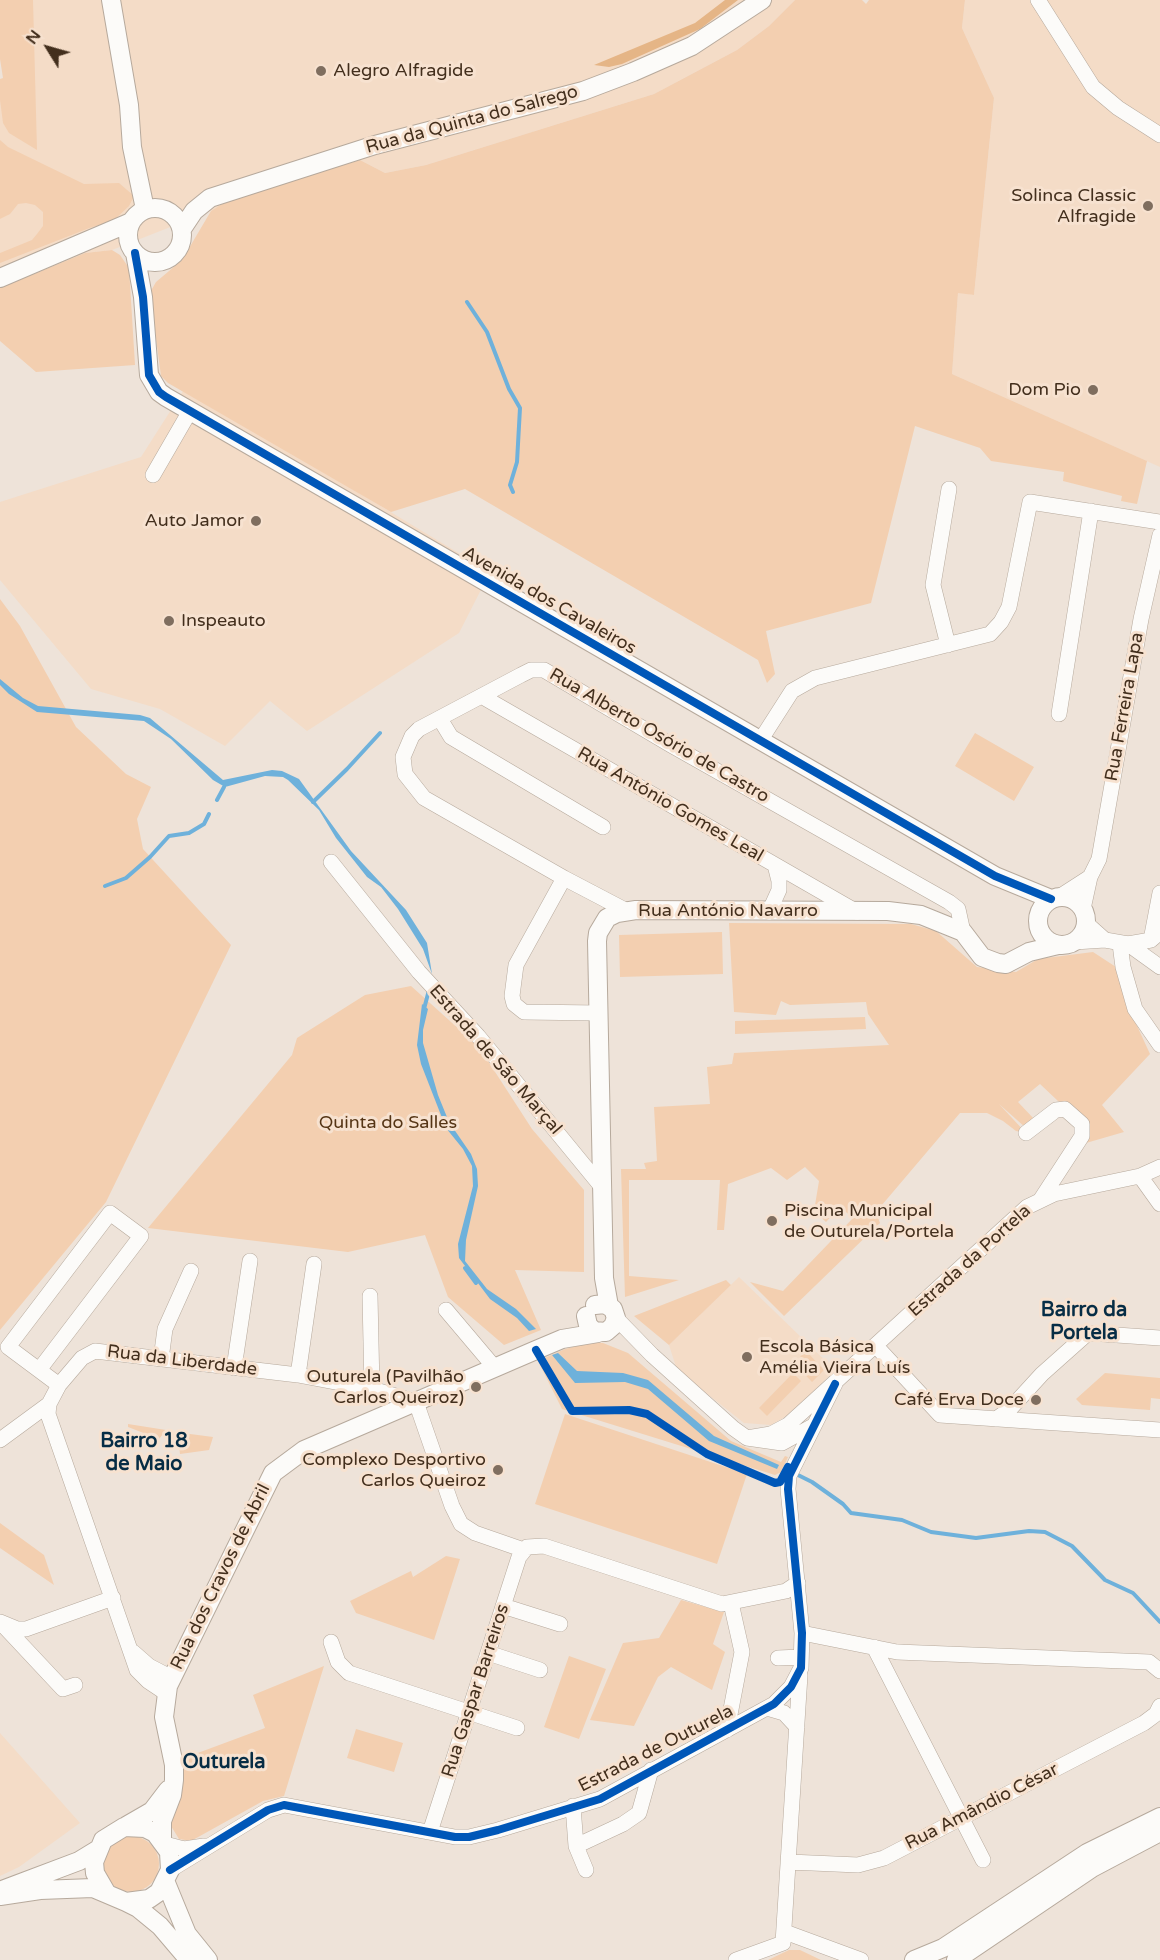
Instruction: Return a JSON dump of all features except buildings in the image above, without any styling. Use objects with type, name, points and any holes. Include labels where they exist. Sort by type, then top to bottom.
[{"type":"street","points":[[111,0],[129,105],[132,147],[146,209]]},
{"type":"street","name":"Rua da Quinta do Salrego","points":[[182,229],[195,211],[210,198],[375,145],[583,91],[633,72],[692,46],[762,0]]},
{"type":"street","points":[[1038,0],[1093,87],[1118,108],[1160,135]]},
{"type":"street","points":[[0,278],[131,222],[146,209],[155,207],[172,213],[182,229],[180,245],[170,258],[162,261],[147,261],[132,248],[96,238]]},
{"type":"street","points":[[131,222],[132,248]]},
{"type":"street","name":"Avenida dos Cavaleiros","points":[[132,248],[143,297],[149,375],[159,392],[1006,881],[1055,898]]},
{"type":"street","name":"Avenida dos Cavaleiros","points":[[143,297],[151,277],[162,261]]},
{"type":"street","points":[[153,474],[190,411]]},
{"type":"street","points":[[948,645],[933,585],[949,489]]},
{"type":"street","points":[[760,741],[792,691],[815,678],[990,634],[1001,622],[1009,607],[1030,502],[1160,522]]},
{"type":"street","points":[[1059,714],[1091,511]]},
{"type":"street","name":"Rua Ferreira Lapa","points":[[1085,916],[1090,877],[1099,859],[1141,620],[1160,536]]},
{"type":"street","name":"Rua Alberto Osório de Castro","points":[[627,911],[564,878],[424,798],[409,783],[403,764],[408,743],[419,729],[531,670],[538,669],[552,673],[671,745],[949,902],[958,909],[963,932]]},
{"type":"street","name":"Rua António Gomes Leal","points":[[483,697],[858,912]]},
{"type":"street","points":[[440,719],[451,737],[603,826]]},
{"type":"street","name":"Estrada de São Marçal","points":[[331,862],[419,972],[478,1036],[601,1186]]},
{"type":"street","points":[[769,912],[779,890],[775,865]]},
{"type":"street","points":[[1029,952],[1045,904],[1090,877]]},
{"type":"street","points":[[564,878],[516,965],[512,996],[514,1004],[524,1012],[598,1013]]},
{"type":"street","name":"Avenida dos Cavaleiros","points":[[1006,881],[1039,924]]},
{"type":"street","points":[[1039,924],[1044,938],[1066,944],[1118,943],[1156,936],[1160,893]]},
{"type":"street","points":[[1055,898],[1073,899],[1085,916],[1118,943],[1160,967]]},
{"type":"street","name":"Rua António Navarro","points":[[601,1186],[597,933],[608,918],[627,911],[905,912],[935,920],[963,932],[972,946],[990,961],[1006,964],[1029,952],[1066,944]]},
{"type":"street","points":[[1066,944],[1085,931],[1085,916]]},
{"type":"street","points":[[1118,943],[1122,967],[1136,1009],[1160,1045]]},
{"type":"street","points":[[1026,1133],[1056,1110],[1065,1109],[1082,1124],[1082,1136],[1041,1199]]},
{"type":"street","name":"Estrada da Portela","points":[[835,1384],[1010,1220],[1041,1199],[1140,1176],[1160,1167]]},
{"type":"street","points":[[1140,1176],[1160,1204]]},
{"type":"street","points":[[601,1186],[604,1278],[602,1311],[590,1328],[626,1340],[652,1355]]},
{"type":"street","points":[[39,1371],[141,1236],[110,1214],[8,1347],[39,1371],[59,1385]]},
{"type":"street","points":[[234,1368],[250,1261]]},
{"type":"street","points":[[298,1375],[314,1264]]},
{"type":"street","points":[[161,1359],[165,1329],[191,1271]]},
{"type":"street","points":[[370,1296],[372,1389]]},
{"type":"street","points":[[446,1310],[495,1368]]},
{"type":"street","points":[[562,1339],[602,1311]]},
{"type":"street","points":[[602,1311],[747,1438],[768,1442],[814,1425],[835,1384]]},
{"type":"street","name":"Rua dos Cravos de Abril","points":[[169,1686],[273,1473],[304,1450],[562,1339],[600,1333]]},
{"type":"street","points":[[996,1419],[1010,1409],[1042,1374],[1088,1333],[1160,1338]]},
{"type":"street","points":[[876,1347],[940,1415],[1160,1431]]},
{"type":"street","name":"Rua da Liberdade","points":[[49,1404],[73,1366],[95,1352],[298,1375],[372,1389],[416,1402]]},
{"type":"street","points":[[780,1437],[788,1425],[835,1384]]},
{"type":"street","points":[[416,1402],[452,1506],[461,1524],[475,1533],[524,1550],[533,1545],[544,1546],[698,1597],[732,1604],[786,1590],[798,1583]]},
{"type":"street","points":[[0,1440],[32,1414],[49,1404],[51,1426],[129,1648],[142,1676],[169,1686],[165,1728],[174,1765],[172,1795],[162,1821],[164,1842],[171,1861],[168,1877],[187,1934],[208,1960]]},
{"type":"street","name":"Estrada de Outurela","points":[[126,1902],[149,1899],[168,1877],[215,1843],[268,1810],[284,1805],[469,1837],[600,1798],[784,1697],[801,1662],[802,1633],[788,1489],[795,1461],[814,1425]]},
{"type":"street","points":[[780,1437],[792,1449],[795,1461]]},
{"type":"street","name":"Rua Gaspar Barreiros","points":[[430,1832],[519,1557],[524,1550]]},
{"type":"street","points":[[0,1622],[17,1629],[31,1627],[113,1598]]},
{"type":"street","points":[[727,1730],[741,1652],[732,1604]]},
{"type":"street","points":[[503,1606],[560,1624]]},
{"type":"street","points":[[0,1622],[63,1689],[75,1685]]},
{"type":"street","points":[[29,1653],[28,1637],[31,1627]]},
{"type":"street","points":[[802,1633],[897,1652],[1149,1662],[1160,1671]]},
{"type":"street","points":[[331,1642],[338,1662],[349,1673],[517,1728]]},
{"type":"street","points":[[874,1647],[983,1860]]},
{"type":"street","points":[[488,1653],[540,1670]]},
{"type":"street","points":[[736,1960],[783,1943],[785,1932],[801,1662],[778,1658]]},
{"type":"street","name":"Rua Amândio César","points":[[789,1862],[866,1865],[884,1858],[1144,1724],[1156,1714],[1160,1706]]},
{"type":"street","points":[[767,1708],[784,1713],[797,1727]]},
{"type":"street","points":[[106,1892],[95,1873],[97,1850],[103,1840],[152,1811],[167,1791],[174,1765]]},
{"type":"street","points":[[576,1846],[623,1824],[639,1813],[651,1770]]},
{"type":"street","points":[[573,1806],[576,1846],[586,1870]]},
{"type":"street","points":[[914,1960],[944,1948],[1087,1853],[1160,1817]]},
{"type":"street","name":"Estrada de Outurela","points":[[124,1827],[145,1828],[164,1842],[184,1849],[215,1843]]},
{"type":"street","points":[[956,1960],[1092,1868],[1160,1832]]},
{"type":"street","points":[[0,1891],[79,1861],[97,1850]]},
{"type":"street","points":[[0,1896],[81,1888],[99,1889],[126,1902],[155,1921],[189,1960]]},
{"type":"street","points":[[785,1932],[861,1960]]},
{"type":"street","points":[[815,1944],[834,1960]]},
{"type":"shaded area","points":[[0,0],[795,0],[769,26],[737,50],[654,94],[426,165],[385,173],[360,160],[228,200],[211,211],[112,250],[85,253],[0,288],[0,81],[5,80]]},
{"type":"shaded area","points":[[725,0],[738,0],[700,29],[622,64],[609,67],[594,65],[695,23]]},
{"type":"shaded area","points":[[965,0],[1160,0],[1160,467],[952,374],[958,292],[974,295],[994,98],[962,28]]},
{"type":"shaded area","points":[[185,388],[490,572],[459,633],[307,731],[270,701],[225,746],[160,709],[91,689],[0,580],[0,502],[141,457]]},
{"type":"shaded area","name":"Escola Básica Amélia Vieira Luís","points":[[739,1277],[835,1370],[792,1413],[771,1425],[744,1423],[677,1370],[669,1345]]},
{"type":"shaded area","points":[[0,1733],[80,1823],[19,1867],[0,1876]]},
{"type":"green space","points":[[0,0],[33,0],[37,150],[9,133],[3,123],[0,100],[0,79],[3,78],[0,59]]},
{"type":"green space","points":[[795,0],[862,0],[866,4],[869,0],[965,0],[962,28],[994,98],[974,295],[958,293],[952,374],[1147,461],[1137,504],[1121,501],[1122,496],[1063,481],[1064,472],[991,461],[980,448],[915,426],[871,603],[766,631],[775,674],[767,683],[758,660],[465,489],[391,512],[168,383],[161,376],[151,301],[152,289],[156,282],[182,260],[211,211],[228,200],[360,160],[385,173],[426,165],[654,94],[737,50],[769,26]]},
{"type":"green space","points":[[0,140],[8,147],[84,184],[119,183],[134,196],[129,206],[112,222],[92,227],[0,263],[0,253],[32,240],[43,226],[43,212],[35,205],[18,204],[10,214],[0,219]]},
{"type":"green space","points":[[112,250],[120,255],[129,268],[135,365],[36,372],[0,341],[0,288],[85,253]]},
{"type":"green space","points":[[0,599],[20,626],[76,727],[126,774],[151,787],[137,819],[143,849],[231,945],[106,1202],[0,1330]]},
{"type":"green space","points":[[975,733],[1034,767],[1014,801],[955,766]]},
{"type":"green space","points":[[729,923],[911,924],[936,931],[977,967],[1016,972],[1038,959],[1093,952],[1116,967],[1127,1004],[1150,1054],[1102,1105],[1124,1132],[1086,1143],[1068,1105],[1058,1101],[1040,1084],[1018,1102],[1035,1120],[1026,1128],[999,1104],[1026,1133],[1016,1131],[987,1113],[960,1113],[876,1212],[880,1223],[784,1316],[750,1282],[783,1291],[853,1218],[840,1207],[826,1222],[814,1211],[819,1181],[805,1167],[787,1180],[771,1168],[728,1184],[724,1230],[717,1230],[720,1180],[629,1180],[629,1276],[679,1280],[625,1297],[621,1169],[646,1169],[644,1163],[657,1161],[654,1107],[710,1104],[707,1067],[732,1064],[734,1053],[889,1045],[868,1014],[866,1002],[790,1005],[781,1001],[776,1015],[734,1012]]},
{"type":"green space","points":[[722,932],[723,974],[620,977],[619,935]]},
{"type":"green space","name":"Quinta do Salles","points":[[411,986],[479,1047],[532,1129],[584,1190],[584,1272],[515,1270],[541,1330],[504,1345],[448,1297],[425,1235],[348,1252],[148,1228],[292,1055],[297,1038],[365,995]]},
{"type":"green space","points":[[865,1017],[866,1029],[735,1034],[735,1021]]},
{"type":"green space","points":[[726,1280],[731,1285],[669,1345],[634,1316]]},
{"type":"green space","points":[[592,1342],[603,1343],[628,1353],[731,1441],[781,1462],[785,1456],[788,1457],[781,1472],[775,1475],[562,1409],[538,1361],[565,1349]]},
{"type":"green space","points":[[806,1351],[824,1370],[812,1382],[794,1363]]},
{"type":"green space","points":[[793,1373],[801,1381],[767,1416],[759,1408]]},
{"type":"green space","points":[[1105,1373],[1160,1378],[1160,1399],[1151,1398],[1150,1410],[1082,1405],[1076,1399]]},
{"type":"green space","points":[[565,1414],[747,1474],[717,1564],[535,1504]]},
{"type":"green space","points":[[128,1424],[166,1430],[159,1439],[128,1427]]},
{"type":"green space","points":[[175,1432],[213,1437],[209,1450],[180,1454],[179,1445],[168,1442]]},
{"type":"green space","points":[[0,1523],[44,1555],[54,1585],[0,1548]]},
{"type":"green space","points":[[446,1556],[460,1559],[434,1640],[356,1613],[350,1601],[411,1571],[413,1577]]},
{"type":"green space","points":[[681,1600],[724,1612],[713,1644],[725,1652],[712,1690],[671,1667],[658,1677],[634,1726],[590,1720],[623,1643],[659,1638]]},
{"type":"green space","points":[[569,1656],[606,1669],[579,1739],[544,1727]]},
{"type":"green space","points":[[324,1666],[284,1796],[263,1801],[191,1841],[179,1839],[171,1826],[187,1757],[265,1728],[253,1695]]},
{"type":"green space","points":[[356,1729],[403,1743],[394,1772],[347,1758]]},
{"type":"green space","points":[[126,1836],[136,1836],[151,1844],[157,1853],[159,1864],[157,1875],[151,1884],[136,1892],[126,1892],[115,1887],[108,1880],[103,1869],[103,1859],[108,1848],[115,1841]]},
{"type":"green space","points":[[789,1950],[800,1950],[821,1960],[768,1960]]},
{"type":"water","points":[[0,679],[23,698],[38,706],[140,715],[150,718],[223,780],[272,770],[282,771],[299,779],[351,851],[406,910],[427,943],[432,974],[423,949],[398,909],[381,887],[367,877],[336,838],[319,810],[288,780],[283,777],[265,776],[225,787],[213,780],[171,739],[144,721],[37,712],[9,694],[0,685]]},
{"type":"water","points":[[422,1004],[428,1009],[423,1030],[423,1043],[438,1095],[449,1122],[471,1154],[477,1169],[478,1186],[466,1240],[465,1261],[487,1289],[516,1309],[536,1329],[529,1331],[517,1318],[490,1299],[459,1258],[458,1244],[473,1186],[472,1166],[463,1149],[446,1128],[421,1064],[417,1045]]},
{"type":"water","points":[[558,1353],[577,1371],[623,1373],[648,1380],[714,1436],[779,1465],[777,1469],[709,1441],[648,1389],[625,1382],[575,1383],[552,1355]]},
{"type":"waterway","points":[[467,302],[487,332],[509,389],[520,408],[517,462],[510,485],[513,492]]},
{"type":"waterway","points":[[313,802],[380,733]]},
{"type":"waterway","points":[[217,800],[224,787]]},
{"type":"waterway","points":[[105,886],[126,878],[169,836],[189,833],[204,824],[209,814]]},
{"type":"waterway","points":[[424,1009],[429,990]]},
{"type":"waterway","points":[[465,1268],[476,1283]]},
{"type":"waterway","points":[[798,1475],[843,1504],[851,1513],[902,1520],[931,1532],[976,1538],[1029,1531],[1045,1532],[1072,1546],[1105,1580],[1133,1593],[1160,1622]]},
{"type":"cycle path","points":[[135,253],[143,297],[149,375],[159,392],[166,397],[995,876],[1051,899]]},
{"type":"cycle path","points":[[536,1350],[572,1411],[629,1410],[647,1414],[707,1454],[775,1483],[780,1482],[788,1467]]},
{"type":"cycle path","points":[[170,1870],[268,1810],[284,1805],[455,1837],[469,1837],[498,1830],[600,1799],[774,1704],[791,1687],[801,1668],[802,1633],[788,1489],[789,1476],[835,1384]]},
{"type":"place","name":"Alegro Alfragide","points":[[321,71]]},
{"type":"place","name":"Solinca Classic Alfragide","points":[[1148,206]]},
{"type":"place","name":"Dom Pio","points":[[1093,390]]},
{"type":"place","name":"Auto Jamor","points":[[256,521]]},
{"type":"place","name":"Inspeauto","points":[[169,621]]},
{"type":"place","name":"Piscina Municipal de Outurela/Portela","points":[[772,1221]]},
{"type":"place","name":"Escola Básica Amélia Vieira Luís","points":[[747,1357]]},
{"type":"place","name":"Outurela (Pavilhão Carlos Queiroz)","points":[[476,1387]]},
{"type":"place","name":"Café Erva Doce","points":[[1036,1400]]},
{"type":"place","name":"Complexo Desportivo Carlos Queiroz","points":[[498,1470]]},
{"type":"district","name":"Bairro da Portela","points":[[1084,1322]]},
{"type":"district","name":"Bairro 18 de Maio","points":[[144,1454]]},
{"type":"district","name":"Outurela","points":[[224,1763]]}]
